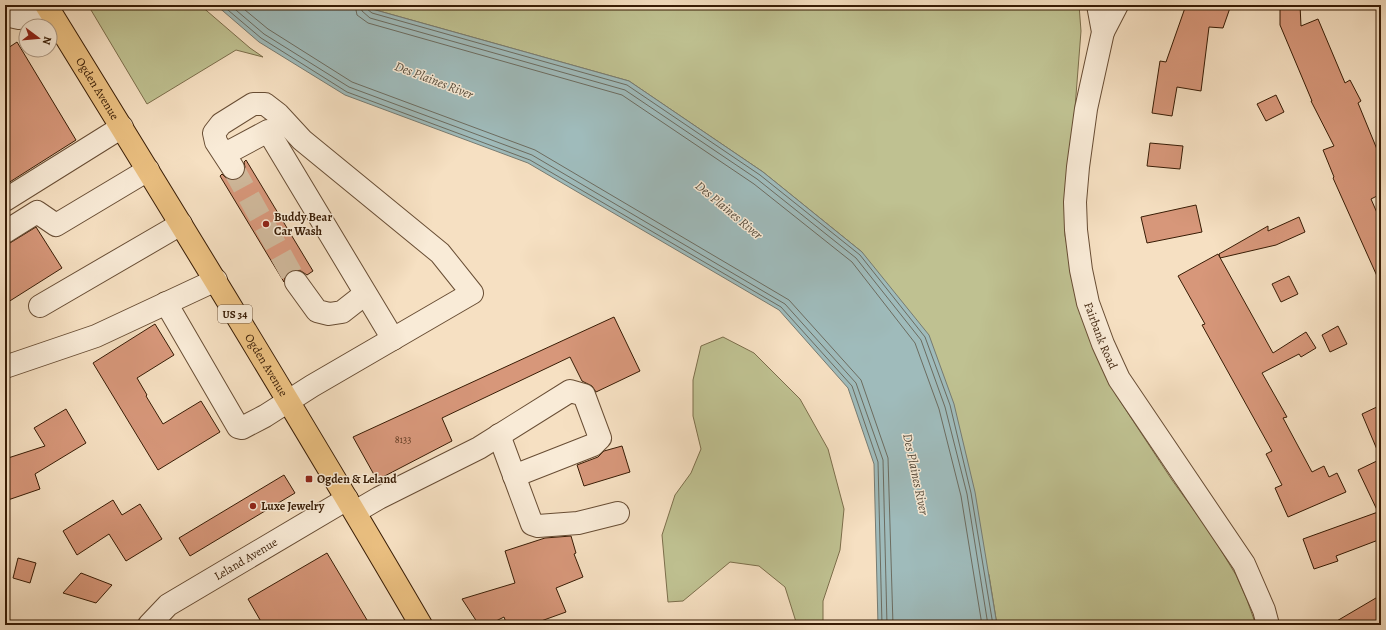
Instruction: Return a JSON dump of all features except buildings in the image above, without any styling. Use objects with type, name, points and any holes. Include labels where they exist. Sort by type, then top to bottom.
[{"type":"main road","name":"Ogden Avenue","points":[[46,5],[216,280],[421,625]]},
{"type":"street","points":[[10,20],[46,5]]},
{"type":"street","name":"Fairbank Road","points":[[1098,5],[1102,32],[1086,109],[1075,202],[1076,230],[1081,270],[1088,303],[1103,344],[1119,379],[1244,564],[1264,610],[1268,625]]},
{"type":"street","points":[[1102,32],[1118,5]]},
{"type":"street","points":[[166,303],[238,426],[242,428],[265,416],[287,401],[472,293],[440,253],[302,140],[274,111],[265,104],[253,104],[221,124],[214,133],[216,142],[229,161],[268,131],[392,339]]},
{"type":"street","points":[[5,200],[122,127]]},
{"type":"street","points":[[5,232],[36,212],[56,225],[148,170]]},
{"type":"street","points":[[40,306],[181,224]]},
{"type":"street","points":[[5,367],[96,336],[216,280]]},
{"type":"street","points":[[296,282],[317,311],[329,314],[342,312],[365,294]]},
{"type":"street","name":"Leland Avenue","points":[[149,625],[168,605],[351,505],[385,495],[479,448],[570,391],[584,395],[600,438],[593,445],[514,476]]},
{"type":"street","points":[[499,435],[532,524],[538,526],[578,523],[618,513]]},
{"type":"green space","points":[[88,5],[200,5],[250,48],[263,57],[236,50],[147,104]]},
{"type":"green space","points":[[368,5],[1079,5],[1081,31],[1075,108],[1068,164],[1065,235],[1076,294],[1096,353],[1116,395],[1172,480],[1211,534],[1236,575],[1256,625],[997,625],[989,575],[862,252],[763,172],[629,81],[372,9]]},
{"type":"green space","points":[[723,337],[754,353],[800,399],[828,449],[844,509],[840,550],[823,601],[823,625],[797,625],[785,587],[759,566],[730,562],[683,601],[668,602],[662,535],[675,495],[691,473],[701,449],[693,416],[693,380],[701,346]]},
{"type":"water","name":"Des Plaines River","points":[[216,5],[368,5],[372,9],[629,81],[763,172],[862,252],[929,335],[954,404],[975,492],[997,625],[878,625],[874,464],[848,388],[779,310],[528,163],[345,95],[259,42]]},
{"type":"tunnel","points":[[233,168],[296,282]]},
{"type":"place","name":"Buddy Bear Car Wash","points":[[266,224]]},
{"type":"place","name":"Ogden & Leland","points":[[309,479]]},
{"type":"place","name":"Luxe Jewelry","points":[[253,506]]}]
